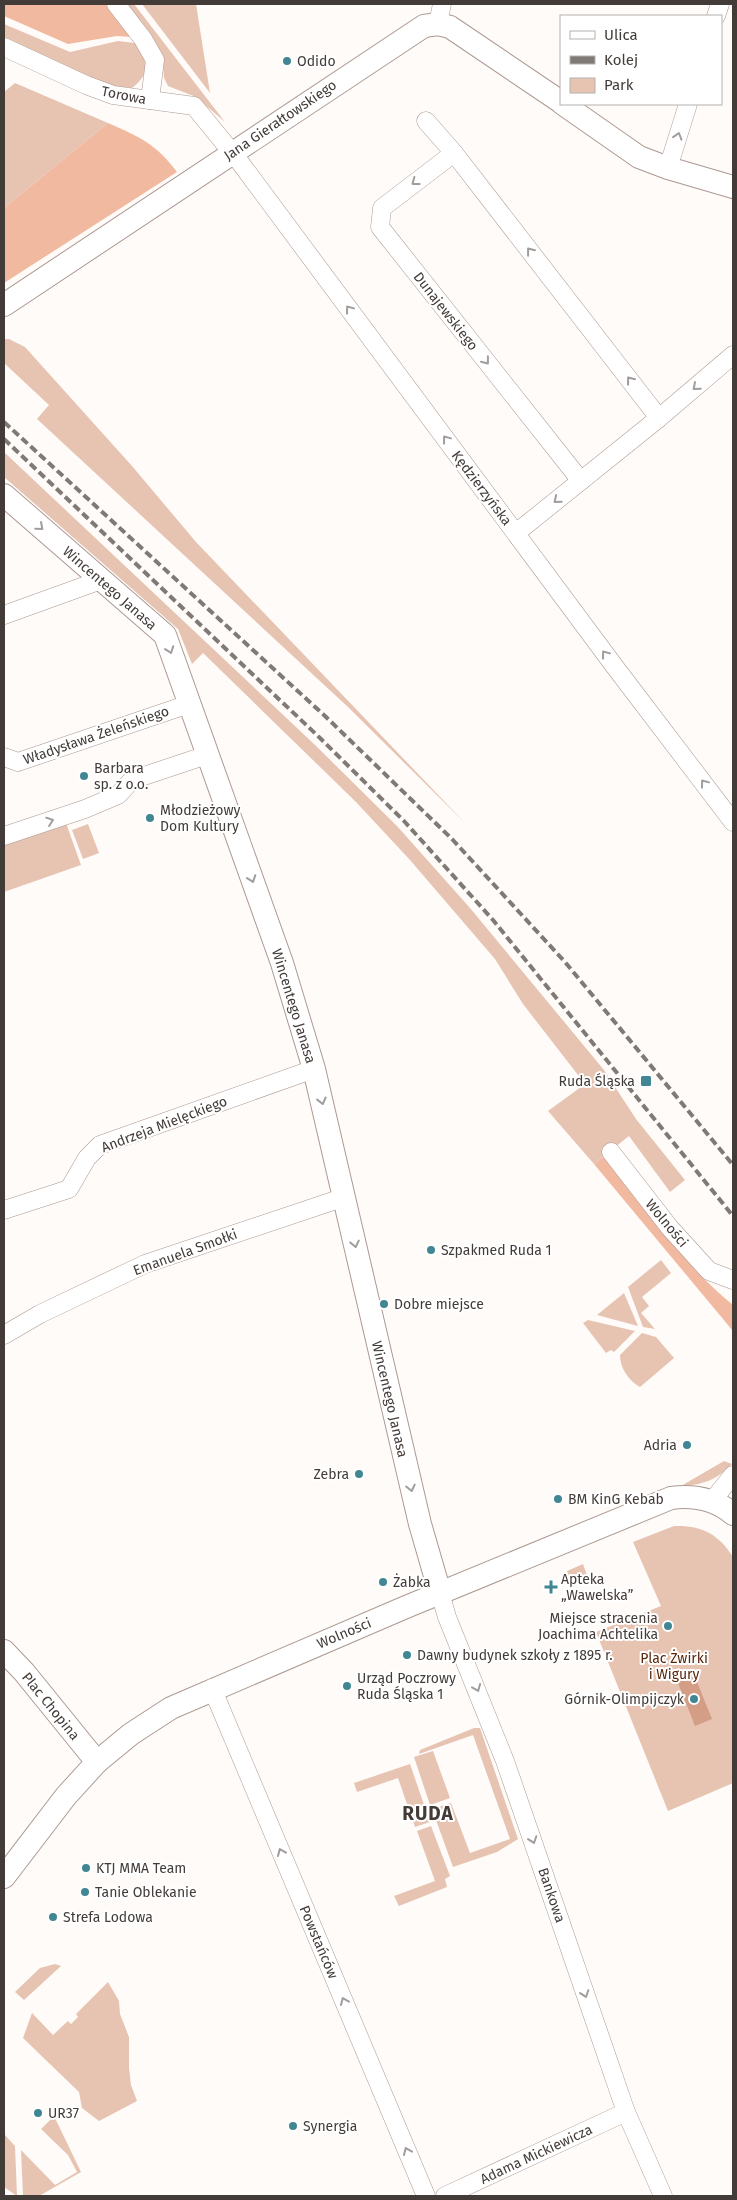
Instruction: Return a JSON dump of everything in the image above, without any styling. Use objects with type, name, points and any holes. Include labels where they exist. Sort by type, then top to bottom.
[{"type":"street","points":[[116,4],[143,39],[155,60],[150,100]]},
{"type":"street","name":"Jana Gierałtowskiego","points":[[4,305],[440,14],[450,27],[466,36],[560,102]]},
{"type":"street","name":"Torowa","points":[[4,47],[86,85],[113,95],[194,106],[232,152]]},
{"type":"street","name":"Jana Gierałtowskiego","points":[[565,105],[639,157],[668,168],[733,187]]},
{"type":"street","points":[[668,168],[688,105]]},
{"type":"street","points":[[426,121],[454,153],[660,418]]},
{"type":"street","name":"Kędzierzyńska","points":[[232,152],[733,822]]},
{"type":"street","name":"Dunajewskiego","points":[[454,153],[382,208],[380,227],[580,481]]},
{"type":"street","points":[[516,533],[660,418],[733,355]]},
{"type":"street","name":"Wincentego Janasa","points":[[4,495],[164,635],[282,963],[314,1069],[420,1524],[440,1593]]},
{"type":"street","points":[[4,616],[101,580]]},
{"type":"street","name":"Władysława Żeleńskiego","points":[[4,757],[18,762],[189,704]]},
{"type":"street","points":[[4,836],[85,809],[118,795],[132,780],[208,755]]},
{"type":"street","name":"Andrzeja Mielęckiego","points":[[4,1210],[69,1189],[87,1158],[100,1145],[314,1069]]},
{"type":"street","name":"Wolności","points":[[611,1152],[670,1228],[709,1271],[733,1280]]},
{"type":"street","name":"Emanuela Smołki","points":[[4,1335],[40,1314],[145,1264],[345,1196]]},
{"type":"street","points":[[733,1475],[712,1501],[733,1514]]},
{"type":"street","name":"Wolności","points":[[4,1877],[66,1796],[97,1762],[152,1719],[212,1688],[671,1498],[693,1497],[712,1501]]},
{"type":"street","name":"Bankowa","points":[[440,1593],[447,1617],[506,1761],[626,2112],[663,2196]]},
{"type":"street","name":"Plac Chopina","points":[[4,1651],[24,1672],[97,1762]]},
{"type":"street","name":"Powstańców","points":[[212,1688],[426,2196]]},
{"type":"street","name":"Adama Mickiewicza","points":[[445,2196],[626,2112]]},
{"type":"green space","points":[[127,4],[134,4],[225,122],[196,97],[168,86],[164,78],[162,53]]},
{"type":"green space","points":[[142,4],[196,4],[210,93]]},
{"type":"green space","points":[[4,24],[70,52],[118,41],[135,43],[145,61],[145,72],[143,77],[132,88],[105,85],[4,37]]},
{"type":"green space","points":[[15,83],[108,123],[4,208],[4,92]]},
{"type":"green space","points":[[4,339],[9,339],[25,347],[132,466],[196,542],[466,824],[348,707],[37,419],[49,405],[4,363]]},
{"type":"green space","points":[[4,452],[313,743],[397,826],[470,908],[604,1070],[636,1119],[685,1180],[670,1192],[629,1136],[594,1164],[548,1111],[585,1084],[523,1004],[495,959],[410,860],[356,802],[203,653],[192,664],[178,629],[4,477]]},
{"type":"green space","points":[[66,823],[81,865],[4,892],[4,845]]},
{"type":"green space","points":[[88,824],[99,853],[83,859],[72,830]]},
{"type":"green space","points":[[661,1260],[671,1273],[642,1297],[649,1306],[641,1313],[655,1329],[643,1327],[628,1287]]},
{"type":"green space","points":[[624,1293],[638,1326],[597,1315]]},
{"type":"green space","points":[[588,1320],[635,1331],[614,1352],[611,1350],[606,1353],[583,1323]]},
{"type":"green space","points":[[642,1333],[656,1337],[674,1358],[640,1387],[626,1373],[621,1364],[620,1355]]},
{"type":"green space","points":[[724,1461],[732,1464],[715,1478],[702,1483],[681,1486]]},
{"type":"green space","name":"Plac Żwirki i Wigury","points":[[674,1526],[701,1529],[722,1542],[733,1557],[733,1783],[668,1811],[596,1632],[661,1606],[633,1542]]},
{"type":"green space","points":[[583,1564],[588,1578],[572,1585],[567,1571]]},
{"type":"green space","points":[[474,1728],[480,1728],[518,1839],[497,1852],[453,1867],[432,1809],[451,1803],[470,1853],[510,1839],[473,1735],[419,1754],[420,1750]]},
{"type":"green space","points":[[433,1751],[450,1798],[430,1805],[414,1757]]},
{"type":"green space","points":[[410,1764],[430,1822],[415,1827],[398,1778],[357,1792],[354,1783]]},
{"type":"green space","points":[[431,1826],[450,1876],[445,1879],[447,1887],[399,1906],[394,1896],[435,1881],[417,1831]]},
{"type":"green space","points":[[55,1964],[61,1966],[24,2000],[15,1992],[40,1968]]},
{"type":"green space","points":[[108,1982],[119,2001],[120,2014],[129,2037],[131,2085],[137,2101],[99,2121],[82,2108],[79,2092],[23,2038],[32,2013],[53,2035],[68,2021],[71,2024],[78,2017],[76,2014]]},
{"type":"green space","points":[[54,2116],[81,2172],[39,2196],[23,2196],[21,2150],[55,2185],[77,2172],[68,2155],[41,2129]]},
{"type":"green space","points":[[5,2135],[15,2146],[17,2196],[4,2187]]},
{"type":"shaded area","points":[[4,4],[107,4],[132,37],[117,36],[68,44],[4,16]]},
{"type":"shaded area","points":[[108,123],[147,142],[162,154],[177,172],[4,283],[4,208]]},
{"type":"shaded area","points":[[607,1154],[665,1234],[714,1289],[733,1305],[733,1331],[594,1164]]},
{"type":"shaded area","points":[[693,1672],[712,1719],[695,1726],[676,1678],[684,1673]]},
{"type":"railway","points":[[4,422],[325,716],[452,839],[565,962],[733,1165]]},
{"type":"railway","points":[[4,439],[320,738],[404,821],[493,920],[733,1216]]},
{"type":"place","name":"Odido","points":[[287,61]]},
{"type":"place","name":"Barbara sp. z o.o.","points":[[84,776]]},
{"type":"place","name":"Młodzieżowy Dom Kultury","points":[[150,818]]},
{"type":"place","name":"Ruda Śląska","points":[[646,1081]]},
{"type":"place","name":"Szpakmed Ruda 1","points":[[431,1250]]},
{"type":"place","name":"Dobre miejsce","points":[[384,1304]]},
{"type":"place","name":"Adria","points":[[687,1445]]},
{"type":"place","name":"Zebra","points":[[359,1474]]},
{"type":"place","name":"BM KinG Kebab","points":[[558,1499]]},
{"type":"place","name":"Żabka","points":[[383,1582]]},
{"type":"place","name":"Apteka „Wawelska”","points":[[551,1587]]},
{"type":"place","name":"Miejsce stracenia Joachima Achtelika","points":[[668,1626]]},
{"type":"place","name":"Dawny budynek szkoły z 1895 r.","points":[[407,1655]]},
{"type":"place","name":"Urząd Poczrowy Ruda Śląska 1","points":[[347,1686]]},
{"type":"place","name":"Górnik-Olimpijczyk","points":[[694,1699]]},
{"type":"place","name":"KTJ MMA Team","points":[[86,1868]]},
{"type":"place","name":"Tanie Oblekanie","points":[[85,1892]]},
{"type":"place","name":"Strefa Lodowa","points":[[53,1917]]},
{"type":"place","name":"UR37","points":[[38,2113]]},
{"type":"place","name":"Synergia","points":[[293,2126]]},
{"type":"district","name":"RUDA","points":[[428,1813]]}]
